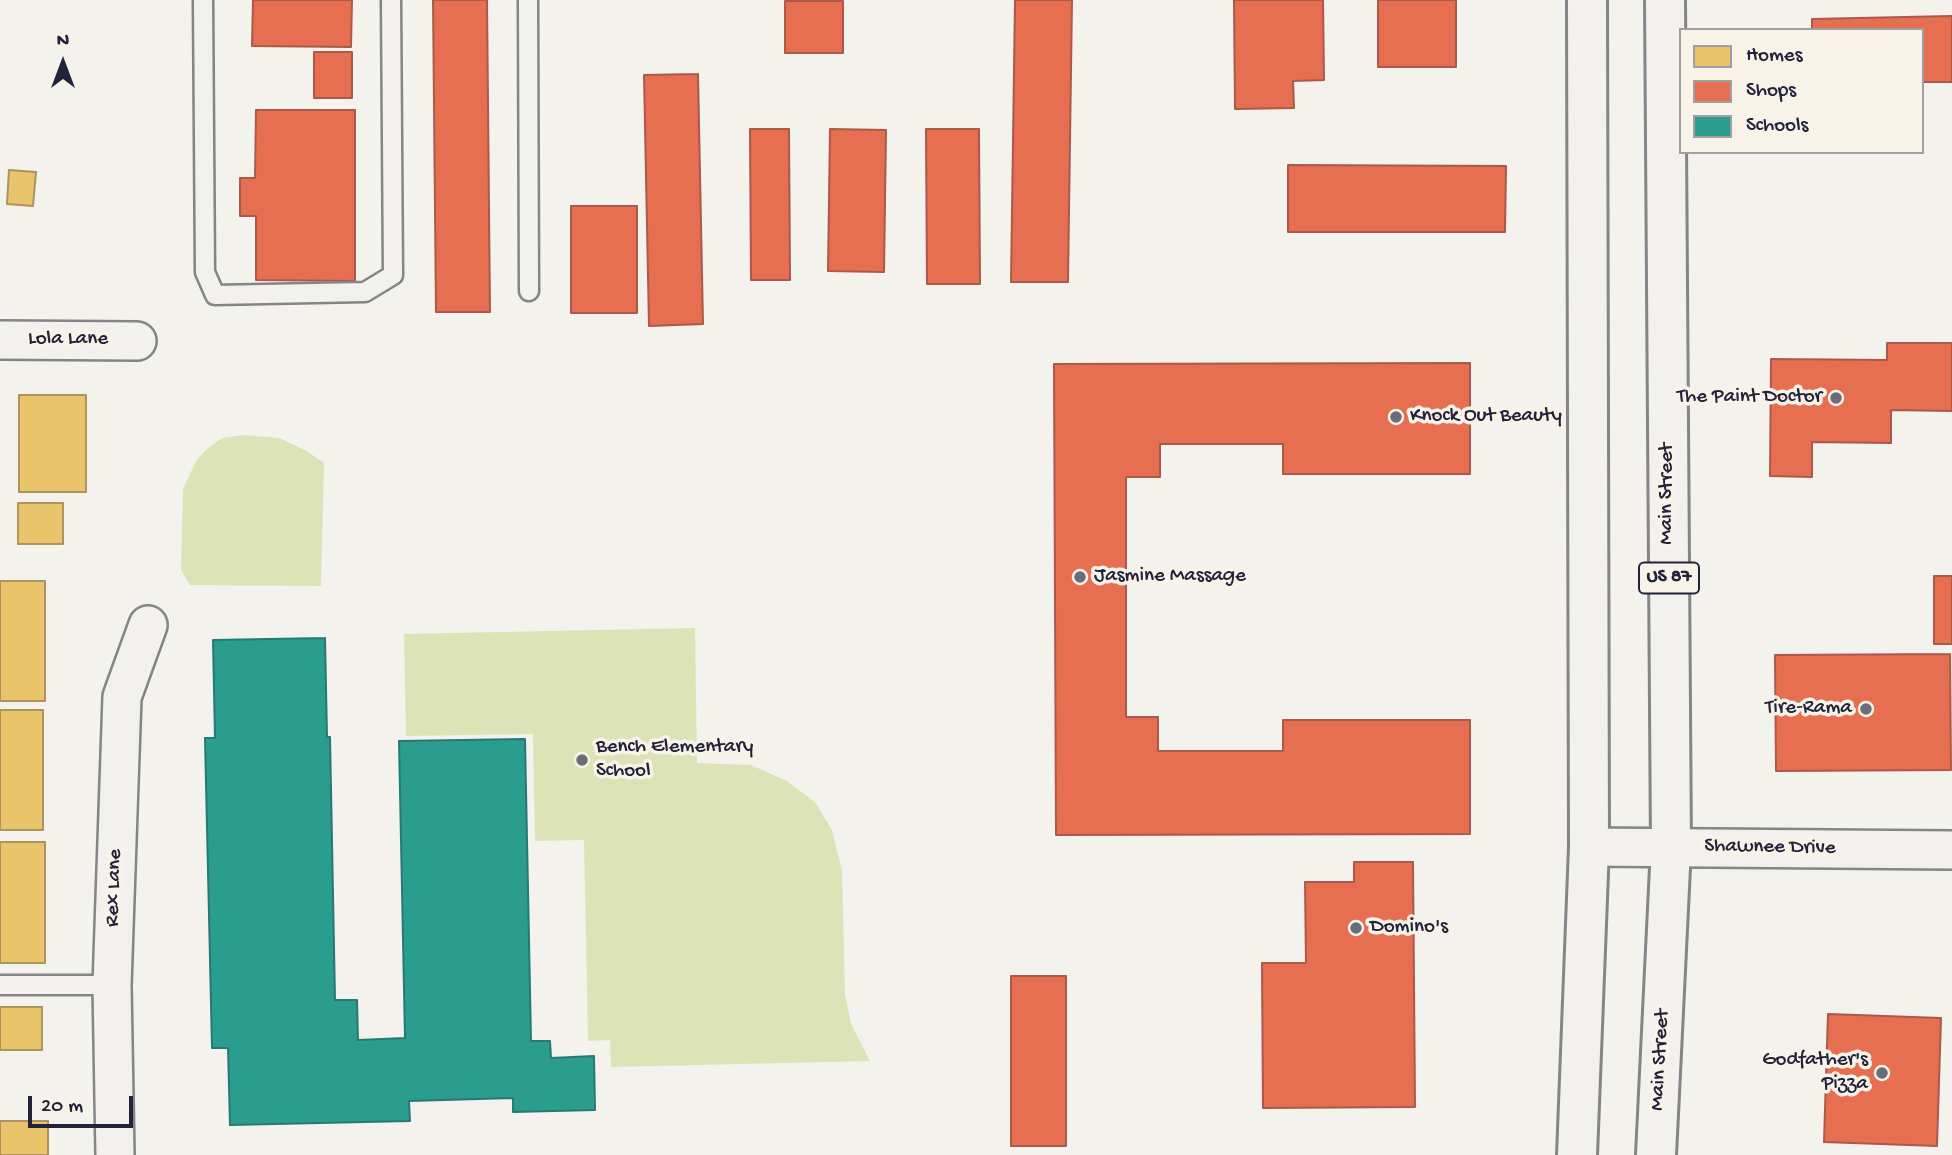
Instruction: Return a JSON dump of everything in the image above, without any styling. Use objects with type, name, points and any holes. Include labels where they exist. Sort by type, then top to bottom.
[{"type":"main road","points":[[1577,1155],[1589,847],[1587,0]]},
{"type":"main road","name":"Main Street","points":[[1656,1155],[1671,847],[1664,0]]},
{"type":"street","name":"Lola Lane","points":[[0,340],[137,341]]},
{"type":"street","name":"Rex Lane","points":[[115,1155],[112,985],[122,697],[148,625]]},
{"type":"street","name":"Shawnee Drive","points":[[1589,847],[1952,850]]},
{"type":"lane","points":[[204,0],[205,272],[215,295],[365,292],[393,275],[391,0]]},
{"type":"lane","points":[[528,0],[530,291]]},
{"type":"lane","points":[[0,985],[112,985]]},
{"type":"green space","points":[[244,435],[279,438],[305,450],[324,463],[321,586],[190,585],[181,570],[183,489],[196,461],[222,438]]},
{"type":"green space","points":[[695,628],[697,763],[751,765],[787,781],[815,802],[832,830],[842,871],[845,994],[851,1024],[870,1061],[611,1067],[610,1040],[588,1041],[584,840],[535,841],[533,734],[406,736],[404,634]]},
{"type":"building: Homes","points":[[9,170],[36,172],[33,206],[7,204]]},
{"type":"building: Homes","points":[[19,395],[86,395],[86,492],[19,492]]},
{"type":"building: Homes","points":[[18,503],[63,503],[63,544],[18,544]]},
{"type":"building: Homes","points":[[0,581],[45,581],[45,701],[0,701]]},
{"type":"building: Homes","points":[[0,710],[43,710],[43,830],[0,830]]},
{"type":"building: Homes","points":[[0,842],[45,842],[45,963],[0,963]]},
{"type":"building: Homes","points":[[0,1007],[42,1007],[42,1050],[0,1050]]},
{"type":"building: Homes","points":[[0,1121],[48,1121],[48,1155],[0,1155]]},
{"type":"building: Shops","points":[[253,0],[352,0],[351,47],[252,46]]},
{"type":"building: Shops","points":[[433,0],[487,0],[490,312],[436,312]]},
{"type":"building: Shops","points":[[1015,0],[1072,0],[1068,282],[1011,282]]},
{"type":"building: Shops","points":[[1234,0],[1323,0],[1324,80],[1293,81],[1294,108],[1235,109]]},
{"type":"building: Shops","points":[[1378,0],[1456,0],[1456,67],[1378,67]]},
{"type":"building: Shops","points":[[785,1],[843,1],[843,53],[785,53]]},
{"type":"building: Shops","points":[[1952,16],[1952,82],[1924,82],[1924,28],[1812,28],[1812,19]]},
{"type":"building: Shops","points":[[314,52],[352,52],[352,98],[314,98]]},
{"type":"building: Shops","points":[[698,74],[703,324],[649,326],[644,75]]},
{"type":"building: Shops","points":[[256,110],[355,110],[355,281],[256,280],[256,216],[240,216],[240,178],[255,178]]},
{"type":"building: Shops","points":[[750,129],[789,129],[790,280],[751,280]]},
{"type":"building: Shops","points":[[830,129],[886,130],[884,272],[828,271]]},
{"type":"building: Shops","points":[[926,129],[979,129],[980,284],[927,284]]},
{"type":"building: Shops","points":[[1288,165],[1506,166],[1505,232],[1288,232]]},
{"type":"building: Shops","points":[[571,206],[637,206],[637,313],[571,313]]},
{"type":"building: Shops","points":[[1887,343],[1952,343],[1952,411],[1891,410],[1891,443],[1812,442],[1812,477],[1770,476],[1771,359],[1887,360]]},
{"type":"building: Shops","points":[[1470,363],[1470,474],[1283,474],[1283,444],[1160,444],[1160,477],[1126,477],[1126,717],[1158,717],[1158,751],[1283,751],[1283,720],[1470,720],[1470,834],[1056,835],[1054,364]]},
{"type":"building: Shops","points":[[1934,576],[1952,576],[1952,644],[1934,644]]},
{"type":"building: Shops","points":[[1950,654],[1951,770],[1776,771],[1775,655]]},
{"type":"building: Shops","points":[[1354,862],[1413,862],[1415,1107],[1263,1108],[1262,963],[1306,963],[1305,882],[1354,882]]},
{"type":"building: Shops","points":[[1011,976],[1066,976],[1066,1146],[1011,1146]]},
{"type":"building: Shops","points":[[1828,1014],[1941,1018],[1937,1146],[1824,1142]]},
{"type":"building: Schools","points":[[325,638],[327,737],[330,737],[335,1000],[357,1000],[358,1040],[405,1038],[399,741],[525,739],[531,1041],[550,1041],[551,1058],[594,1056],[595,1110],[513,1112],[513,1098],[409,1101],[410,1121],[230,1125],[228,1048],[212,1048],[205,738],[215,738],[213,640]]},
{"type":"place","name":"The Paint Doctor","points":[[1836,398]]},
{"type":"place","name":"Knock Out Beauty","points":[[1396,417]]},
{"type":"place","name":"Jasmine Massage","points":[[1080,577]]},
{"type":"place","name":"Tire-Rama","points":[[1866,709]]},
{"type":"place","name":"Bench Elementary School","points":[[582,760]]},
{"type":"place","name":"Domino's","points":[[1356,928]]},
{"type":"place","name":"Godfather's Pizza","points":[[1882,1073]]}]
